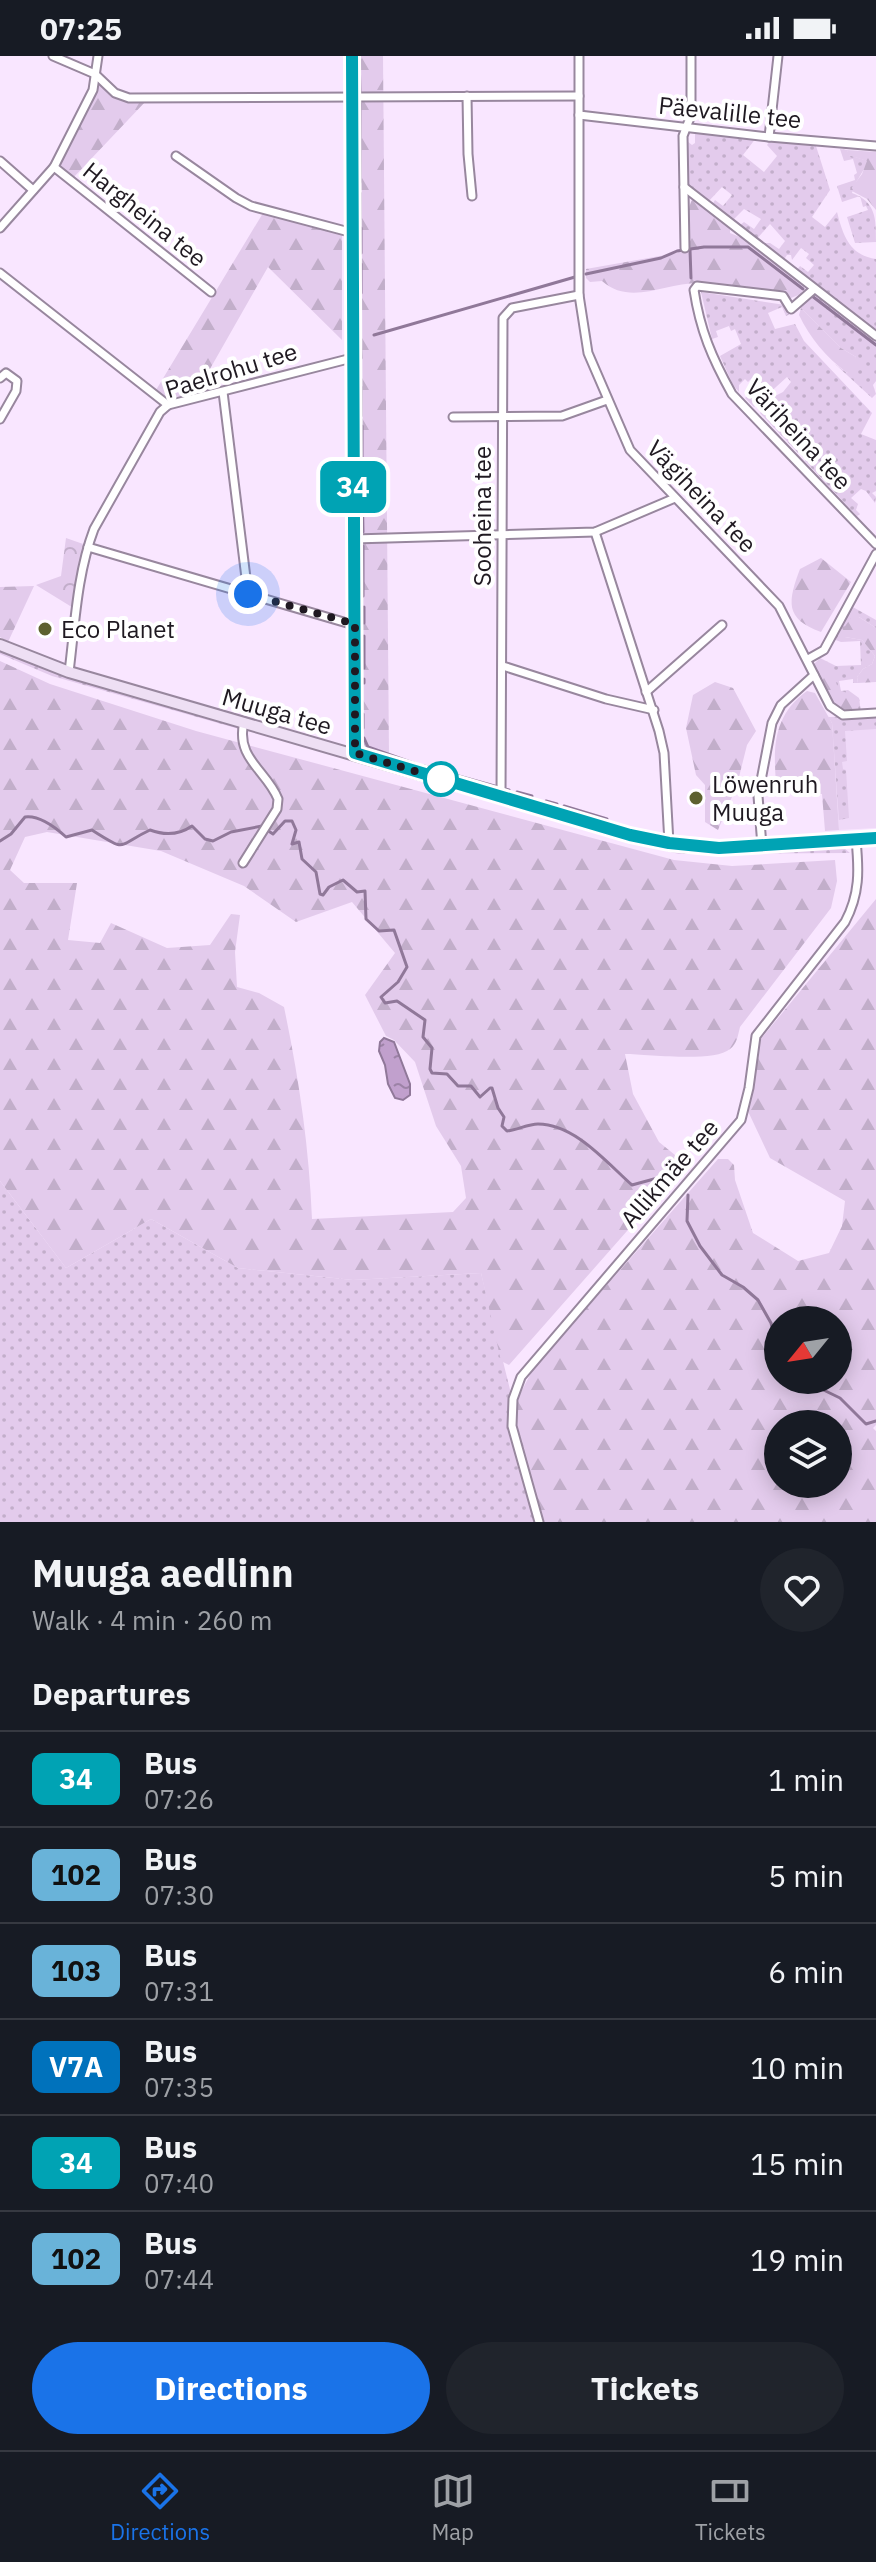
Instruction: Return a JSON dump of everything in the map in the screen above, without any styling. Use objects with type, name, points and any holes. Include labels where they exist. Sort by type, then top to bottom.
[{"type":"main road","name":"Muuga tee","points":[[0,645],[69,672],[630,835],[719,848],[876,838]]},
{"type":"street","points":[[53,56],[95,74],[115,93],[129,98],[579,96]]},
{"type":"street","points":[[0,228],[54,167],[93,90],[98,56]]},
{"type":"street","points":[[352,56],[355,753]]},
{"type":"street","name":"Vägiheina tee","points":[[579,56],[579,295],[588,353],[607,400],[630,450],[779,606],[830,706],[843,715],[876,713]]},
{"type":"street","points":[[685,248],[683,136],[691,115],[691,56]]},
{"type":"street","points":[[769,137],[778,56]]},
{"type":"street","points":[[467,96],[472,196]]},
{"type":"street","name":"Päevalille tee","points":[[579,115],[876,146]]},
{"type":"street","points":[[176,156],[251,206],[353,233]]},
{"type":"street","points":[[0,161],[33,190]]},
{"type":"street","name":"Hargheina tee","points":[[54,167],[211,292]]},
{"type":"street","points":[[684,187],[876,336]]},
{"type":"street","points":[[0,273],[168,405]]},
{"type":"street","name":"Väriheina tee","points":[[814,289],[791,309],[783,296],[697,286],[694,290],[700,325],[732,394],[876,544]]},
{"type":"street","name":"Sooheina tee","points":[[501,796],[502,324],[506,313],[518,307],[579,295]]},
{"type":"street","name":"Paelrohu tee","points":[[69,672],[81,576],[94,529],[160,412],[168,405],[352,358]]},
{"type":"street","points":[[0,378],[6,373],[17,381],[16,391],[0,419]]},
{"type":"street","points":[[223,392],[248,594]]},
{"type":"street","points":[[453,417],[571,414],[607,400]]},
{"type":"street","points":[[354,539],[595,532],[675,498]]},
{"type":"street","points":[[595,532],[654,710],[664,753],[669,843]]},
{"type":"street","points":[[88,547],[355,624]]},
{"type":"street","points":[[808,659],[824,650],[876,554]]},
{"type":"street","points":[[646,692],[722,625]]},
{"type":"street","points":[[503,666],[606,699],[654,710]]},
{"type":"street","points":[[762,846],[758,796],[772,723],[781,705],[814,675]]},
{"type":"street","points":[[243,863],[277,809],[278,799],[247,753],[241,739],[244,722]]},
{"type":"street","name":"Allikmäe tee","points":[[539,1522],[512,1426],[513,1399],[521,1377],[741,1120],[756,1036],[845,922],[853,906],[858,875],[856,840]]},
{"type":"shaded area","points":[[876,721],[876,828],[839,830],[832,732]]},
{"type":"green space","points":[[356,56],[383,56],[389,756],[366,748],[362,741]]},
{"type":"green space","points":[[99,83],[116,95],[146,101],[72,179],[56,166]]},
{"type":"green space","points":[[695,131],[756,138],[743,155],[764,172],[777,156],[767,145],[770,141],[816,146],[830,190],[812,217],[825,227],[837,212],[845,236],[853,248],[876,259],[876,332],[796,271],[800,266],[808,272],[814,265],[806,258],[809,254],[801,248],[792,260],[791,255],[787,255],[783,261],[760,243],[770,243],[779,249],[785,241],[770,224],[756,240],[739,226],[744,222],[754,229],[761,219],[744,209],[732,221],[712,205],[715,200],[723,206],[732,195],[722,187],[708,202],[687,185],[687,141],[692,145],[695,143]]},
{"type":"green space","points":[[840,149],[868,161],[852,193],[859,196],[842,202],[837,186],[855,180],[857,173],[853,159],[844,161]]},
{"type":"green space","points":[[847,150],[876,152],[876,210],[867,199],[850,190],[867,161],[848,155]]},
{"type":"green space","points":[[860,197],[873,212],[876,242],[855,243],[847,217],[868,210],[866,206],[863,207]]},
{"type":"green space","points":[[692,200],[730,226],[730,233],[747,240],[799,281],[804,286],[801,294],[791,298],[780,291],[698,283],[636,293],[624,292],[602,281],[590,282],[586,278],[586,269],[677,253],[687,245]]},
{"type":"green space","points":[[263,213],[342,234],[342,340],[268,267],[198,390],[171,401],[156,390]]},
{"type":"green space","points":[[701,292],[785,305],[790,314],[786,316],[782,307],[768,313],[775,329],[795,324],[804,341],[872,413],[861,434],[876,440],[876,491],[872,493],[876,497],[875,503],[861,489],[851,498],[858,504],[856,510],[860,514],[857,516],[805,461],[819,447],[807,435],[798,443],[802,448],[798,453],[760,413],[764,409],[770,415],[777,409],[771,398],[783,392],[791,382],[787,377],[754,407],[745,398],[749,394],[756,398],[765,389],[752,378],[748,382],[745,379],[739,385],[739,392],[733,385],[720,356],[741,344],[735,329],[731,331],[729,326],[716,331],[718,337],[712,339]]},
{"type":"green space","points":[[813,294],[819,295],[876,338],[876,381],[873,385],[876,394],[872,398],[835,364],[847,373],[856,357],[841,348],[801,308]]},
{"type":"green space","points":[[801,308],[841,348],[856,357],[854,366],[847,373],[813,339],[799,315]]},
{"type":"green space","points":[[66,538],[86,545],[77,573],[75,609],[36,585],[61,576]]},
{"type":"green space","points":[[821,558],[851,582],[821,632],[800,621],[792,608],[792,600],[800,569]]},
{"type":"green space","points":[[34,586],[8,642],[0,637],[0,587]]},
{"type":"green space","points":[[851,606],[876,620],[876,628],[859,617],[845,637],[862,640],[875,656],[872,664],[857,677],[858,683],[853,683],[853,679],[839,681],[841,691],[848,690],[859,698],[861,712],[841,711],[831,703],[814,664],[820,658],[836,666],[861,665],[860,641],[841,642],[833,639]]},
{"type":"green space","points":[[859,617],[876,628],[876,682],[858,683],[857,677],[872,664],[875,656],[862,640],[845,637],[843,629],[851,618]]},
{"type":"green space","points":[[0,650],[65,675],[239,729],[52,676],[0,654]]},
{"type":"green space","points":[[0,661],[50,684],[196,731],[674,860],[732,866],[835,860],[837,881],[831,908],[740,1027],[732,1047],[722,1053],[696,1057],[625,1054],[633,1094],[659,1142],[686,1164],[509,1365],[501,1361],[481,1273],[353,1280],[238,1268],[151,1219],[66,1268],[0,1181]],"holes":[[[47,832],[161,851],[244,886],[296,922],[352,902],[395,953],[365,995],[386,1036],[415,1062],[436,1126],[461,1166],[466,1198],[453,1212],[312,1219],[302,1113],[284,1007],[259,993],[237,987],[235,952],[240,915],[231,914],[210,945],[167,948],[111,923],[100,943],[68,940],[77,883],[24,883],[10,870],[25,837]]]},
{"type":"green space","points":[[821,662],[831,670],[839,690],[860,700],[854,711],[839,707],[828,696],[818,672],[817,665]]},
{"type":"green space","points":[[715,682],[733,688],[756,731],[747,745],[737,785],[718,830],[705,822],[705,785],[696,775],[686,728],[693,695]]},
{"type":"green space","points":[[807,691],[815,693],[832,723],[839,830],[825,831],[822,794],[792,792],[776,783],[778,732],[788,710]]},
{"type":"green space","points":[[876,716],[876,729],[845,731],[847,761],[842,762],[846,770],[849,818],[839,820],[832,723],[828,717]]},
{"type":"green space","points":[[490,798],[665,848],[744,852],[844,848],[850,853],[679,854],[608,837],[490,802]]},
{"type":"green space","points":[[876,899],[876,1425],[873,1428],[876,1431],[876,1522],[543,1522],[516,1416],[519,1396],[533,1369],[718,1159],[728,1159],[734,1165],[735,1180],[753,1233],[798,1261],[829,1253],[842,1226],[845,1201],[770,1158],[746,1107],[751,1051]]},
{"type":"green space","points":[[0,1181],[66,1268],[151,1219],[238,1268],[353,1280],[481,1273],[543,1522],[0,1522]]},
{"type":"water","points":[[384,1038],[394,1042],[410,1084],[410,1095],[403,1100],[395,1098],[388,1084],[379,1051]]},
{"type":"waterway","points":[[359,56],[360,92]]},
{"type":"waterway","points":[[360,103],[360,182]]},
{"type":"waterway","points":[[360,193],[360,219]]},
{"type":"waterway","points":[[361,228],[361,253]]},
{"type":"waterway","points":[[586,274],[661,258],[677,251],[704,247],[748,247],[803,289]]},
{"type":"waterway","points":[[690,250],[691,278]]},
{"type":"waterway","points":[[361,264],[361,293]]},
{"type":"waterway","points":[[374,335],[575,277]]},
{"type":"waterway","points":[[812,296],[876,345]]},
{"type":"waterway","points":[[360,307],[360,316]]},
{"type":"waterway","points":[[360,330],[361,358]]},
{"type":"waterway","points":[[361,387],[361,416]]},
{"type":"waterway","points":[[362,426],[362,469]]},
{"type":"waterway","points":[[362,482],[363,532]]},
{"type":"waterway","points":[[363,546],[363,596]]},
{"type":"waterway","points":[[364,607],[364,623]]},
{"type":"waterway","points":[[364,636],[364,668]]},
{"type":"waterway","points":[[363,714],[363,728]]},
{"type":"waterway","points":[[364,738],[368,747],[416,764]]},
{"type":"waterway","points":[[424,766],[445,772]]},
{"type":"waterway","points":[[455,775],[498,787]]},
{"type":"waterway","points":[[505,789],[509,790]]},
{"type":"waterway","points":[[517,792],[532,796]]},
{"type":"waterway","points":[[546,801],[557,804]]},
{"type":"waterway","points":[[564,806],[607,819]]},
{"type":"waterway","points":[[0,841],[11,834],[25,817],[42,820],[66,837],[92,830],[122,845],[150,830],[172,834],[192,826],[205,839],[213,841],[231,832],[262,826]]},
{"type":"waterway","points":[[267,830],[273,834],[285,821],[292,821],[296,830],[292,844],[299,842],[302,859],[316,872],[320,894],[323,895],[329,887],[343,880],[357,892],[365,891],[366,919],[379,931],[394,930],[407,967],[398,982],[381,997],[385,1003],[397,1001],[425,1020],[423,1037],[432,1048],[432,1073],[447,1074],[458,1086],[471,1086],[480,1097],[492,1088],[504,1117],[502,1126],[507,1131],[534,1124],[552,1126],[565,1130],[590,1146],[632,1185],[665,1176],[670,1180]]},
{"type":"waterway","points":[[688,1195],[687,1221],[700,1246],[722,1275],[743,1287],[758,1300],[764,1311]]},
{"type":"waterway","points":[[832,1394],[840,1398],[866,1424],[876,1421]]},
{"type":"bus line","name":"34","points":[[352,56],[355,753],[630,835],[669,843],[719,848],[876,838]]},
{"type":"place","name":"Eco Planet","points":[[45,629]]},
{"type":"place","name":"Löwenruh Muuga","points":[[696,798]]},
{"type":"route","points":[[248,594],[355,624],[355,753],[441,779]]}]
